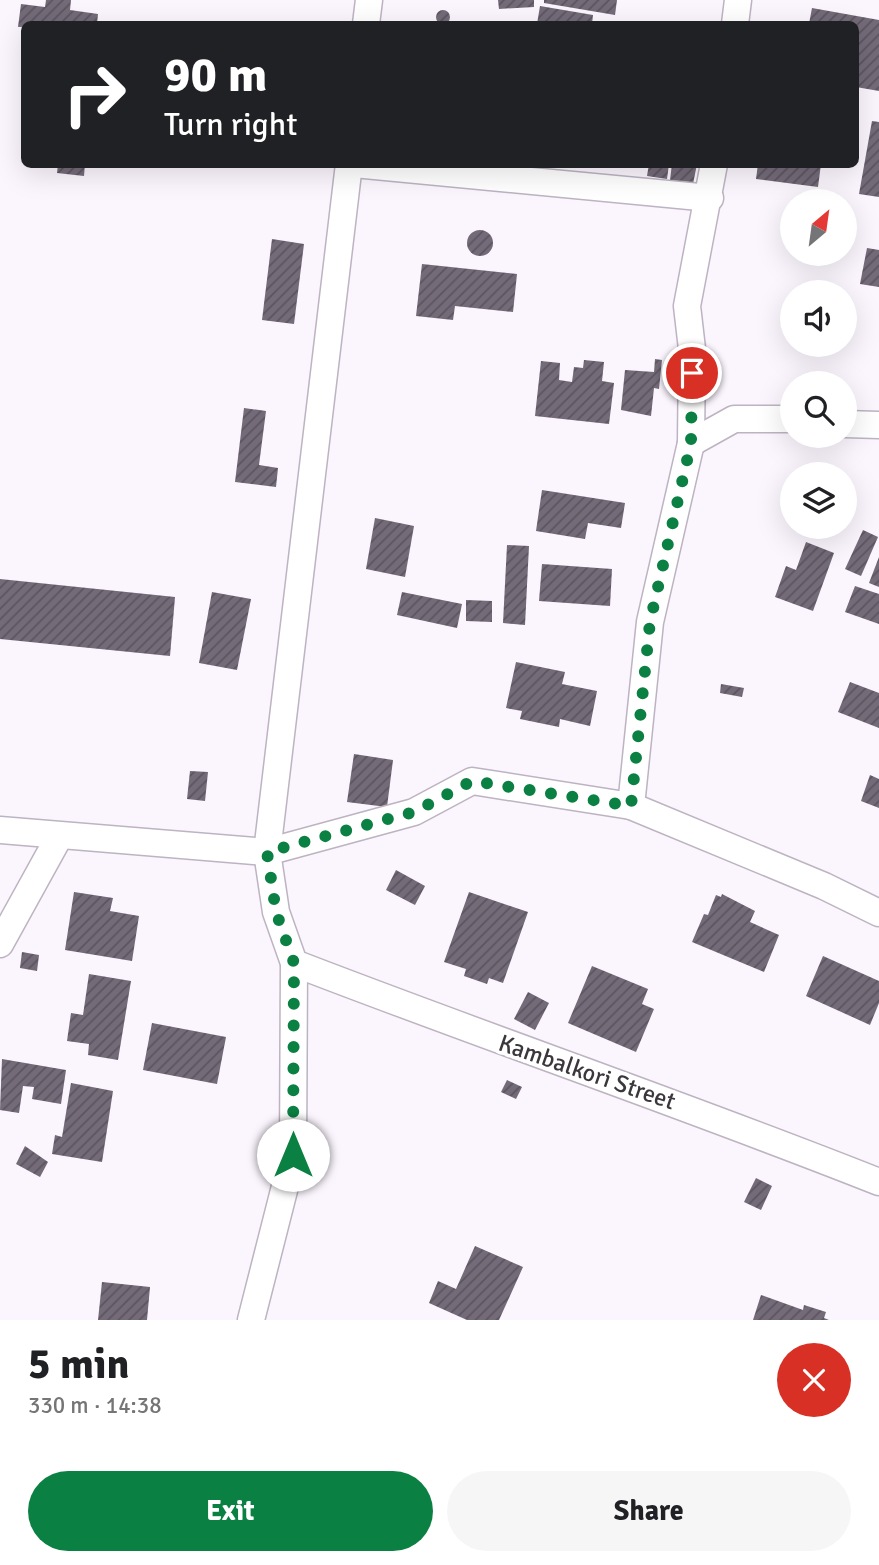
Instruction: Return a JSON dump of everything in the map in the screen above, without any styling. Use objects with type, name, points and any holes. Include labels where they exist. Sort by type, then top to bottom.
[{"type":"street","points":[[366,21],[369,0]]},
{"type":"street","points":[[735,21],[738,0]]},
{"type":"street","points":[[251,1320],[293,1155],[294,963],[276,912],[267,852],[351,168]]},
{"type":"street","points":[[393,168],[710,198]]},
{"type":"street","points":[[631,806],[650,622],[691,443],[692,349],[687,306],[714,168]]},
{"type":"street","points":[[691,443],[734,419],[780,419]]},
{"type":"street","points":[[857,424],[879,425]]},
{"type":"street","points":[[0,830],[59,837],[267,852],[414,812],[472,781],[631,806],[824,886],[879,913]]},
{"type":"street","points":[[0,944],[59,837]]},
{"type":"street","name":"Kambalkori Street","points":[[294,963],[505,1044],[720,1119],[879,1182]]},
{"type":"building","points":[[46,0],[71,0],[70,10],[98,14],[97,21],[21,21],[21,27],[18,27],[21,4],[45,7]]},
{"type":"building","points":[[498,0],[534,0],[534,7],[499,9]]},
{"type":"building","points":[[544,0],[617,0],[615,15],[544,3]]},
{"type":"building","points":[[540,6],[593,15],[592,21],[538,21]]},
{"type":"building","points":[[812,8],[879,20],[879,91],[859,88],[859,21],[810,21]]},
{"type":"building","points":[[438,12],[448,12],[448,21],[438,21]]},
{"type":"building","points":[[872,121],[879,122],[879,197],[859,194]]},
{"type":"building","points":[[58,168],[85,168],[84,176],[57,173]]},
{"type":"building","points":[[648,168],[668,168],[667,179],[647,176]]},
{"type":"building","points":[[672,168],[696,168],[693,184],[670,180]]},
{"type":"building","points":[[757,168],[820,168],[818,187],[756,179]]},
{"type":"building","points":[[480,230],[489,234],[493,243],[489,252],[480,256],[471,252],[467,243],[471,234]]},
{"type":"building","points":[[272,239],[304,244],[294,324],[262,320]]},
{"type":"building","points":[[867,248],[879,250],[879,287],[860,284]]},
{"type":"building","points":[[422,264],[517,274],[513,312],[455,306],[453,320],[416,316]]},
{"type":"building","points":[[655,359],[662,360],[659,389],[654,388],[651,416],[621,410],[625,370],[654,372]]},
{"type":"building","points":[[584,360],[604,362],[602,381],[614,383],[609,424],[535,416],[541,361],[560,363],[559,380],[572,382],[574,367],[583,368]]},
{"type":"building","points":[[244,408],[266,411],[259,465],[278,468],[276,487],[235,482]]},
{"type":"building","points":[[542,490],[625,503],[621,528],[588,523],[585,539],[536,531]]},
{"type":"building","points":[[375,518],[414,526],[405,577],[366,569]]},
{"type":"building","points":[[863,530],[878,537],[861,576],[845,569]]},
{"type":"building","points":[[806,542],[834,553],[813,611],[775,597],[786,566],[796,570]]},
{"type":"building","points":[[507,545],[529,546],[525,625],[503,623]]},
{"type":"building","points":[[879,557],[879,587],[869,583]]},
{"type":"building","points":[[542,564],[612,569],[610,606],[539,601]]},
{"type":"building","points":[[0,579],[175,597],[170,656],[0,639]]},
{"type":"building","points":[[855,586],[879,594],[879,624],[845,612]]},
{"type":"building","points":[[212,592],[251,599],[237,670],[199,663]]},
{"type":"building","points":[[402,592],[462,604],[457,628],[397,615]]},
{"type":"building","points":[[466,600],[492,601],[492,622],[466,621]]},
{"type":"building","points":[[516,662],[565,672],[562,684],[597,691],[590,726],[560,719],[559,727],[520,719],[522,711],[506,708]]},
{"type":"building","points":[[850,682],[879,693],[879,728],[838,712]]},
{"type":"building","points":[[721,684],[744,688],[742,697],[720,693]]},
{"type":"building","points":[[354,754],[393,760],[387,807],[347,802]]},
{"type":"building","points":[[190,771],[208,772],[205,801],[187,799]]},
{"type":"building","points":[[870,775],[879,779],[879,808],[861,801]]},
{"type":"building","points":[[396,870],[425,886],[415,905],[386,890]]},
{"type":"building","points":[[74,892],[113,898],[110,911],[139,916],[132,961],[65,950]]},
{"type":"building","points":[[469,892],[528,912],[503,983],[489,978],[487,984],[464,976],[466,969],[444,962]]},
{"type":"building","points":[[722,894],[755,911],[750,922],[779,935],[764,972],[692,942],[704,914],[708,915],[716,895],[721,897]]},
{"type":"building","points":[[22,952],[39,955],[37,971],[20,968]]},
{"type":"building","points":[[823,956],[879,981],[879,1003],[870,1025],[806,996]]},
{"type":"building","points":[[592,966],[648,989],[642,1004],[654,1009],[636,1052],[568,1023]]},
{"type":"building","points":[[89,974],[131,981],[118,1060],[88,1055],[89,1044],[67,1041],[71,1013],[83,1015]]},
{"type":"building","points":[[528,992],[549,1003],[535,1030],[514,1019]]},
{"type":"building","points":[[152,1023],[226,1037],[217,1084],[143,1070]]},
{"type":"building","points":[[2,1059],[66,1070],[61,1104],[32,1099],[34,1087],[23,1086],[19,1113],[0,1110]]},
{"type":"building","points":[[507,1080],[522,1087],[516,1099],[501,1092]]},
{"type":"building","points":[[71,1083],[113,1091],[102,1162],[52,1154],[55,1135],[62,1137]]},
{"type":"building","points":[[25,1146],[48,1162],[40,1177],[16,1164]]},
{"type":"building","points":[[756,1178],[772,1186],[761,1210],[744,1202]]},
{"type":"building","points":[[475,1246],[523,1267],[499,1320],[467,1320],[429,1303],[438,1281],[456,1289]]},
{"type":"building","points":[[102,1282],[150,1287],[147,1320],[98,1320]]},
{"type":"building","points":[[761,1295],[803,1310],[804,1305],[826,1312],[824,1318],[829,1320],[753,1320]]},
{"type":"route","points":[[293,1155],[294,963],[276,912],[267,852],[414,812],[472,781],[631,806],[650,622],[691,443],[692,373]]}]
